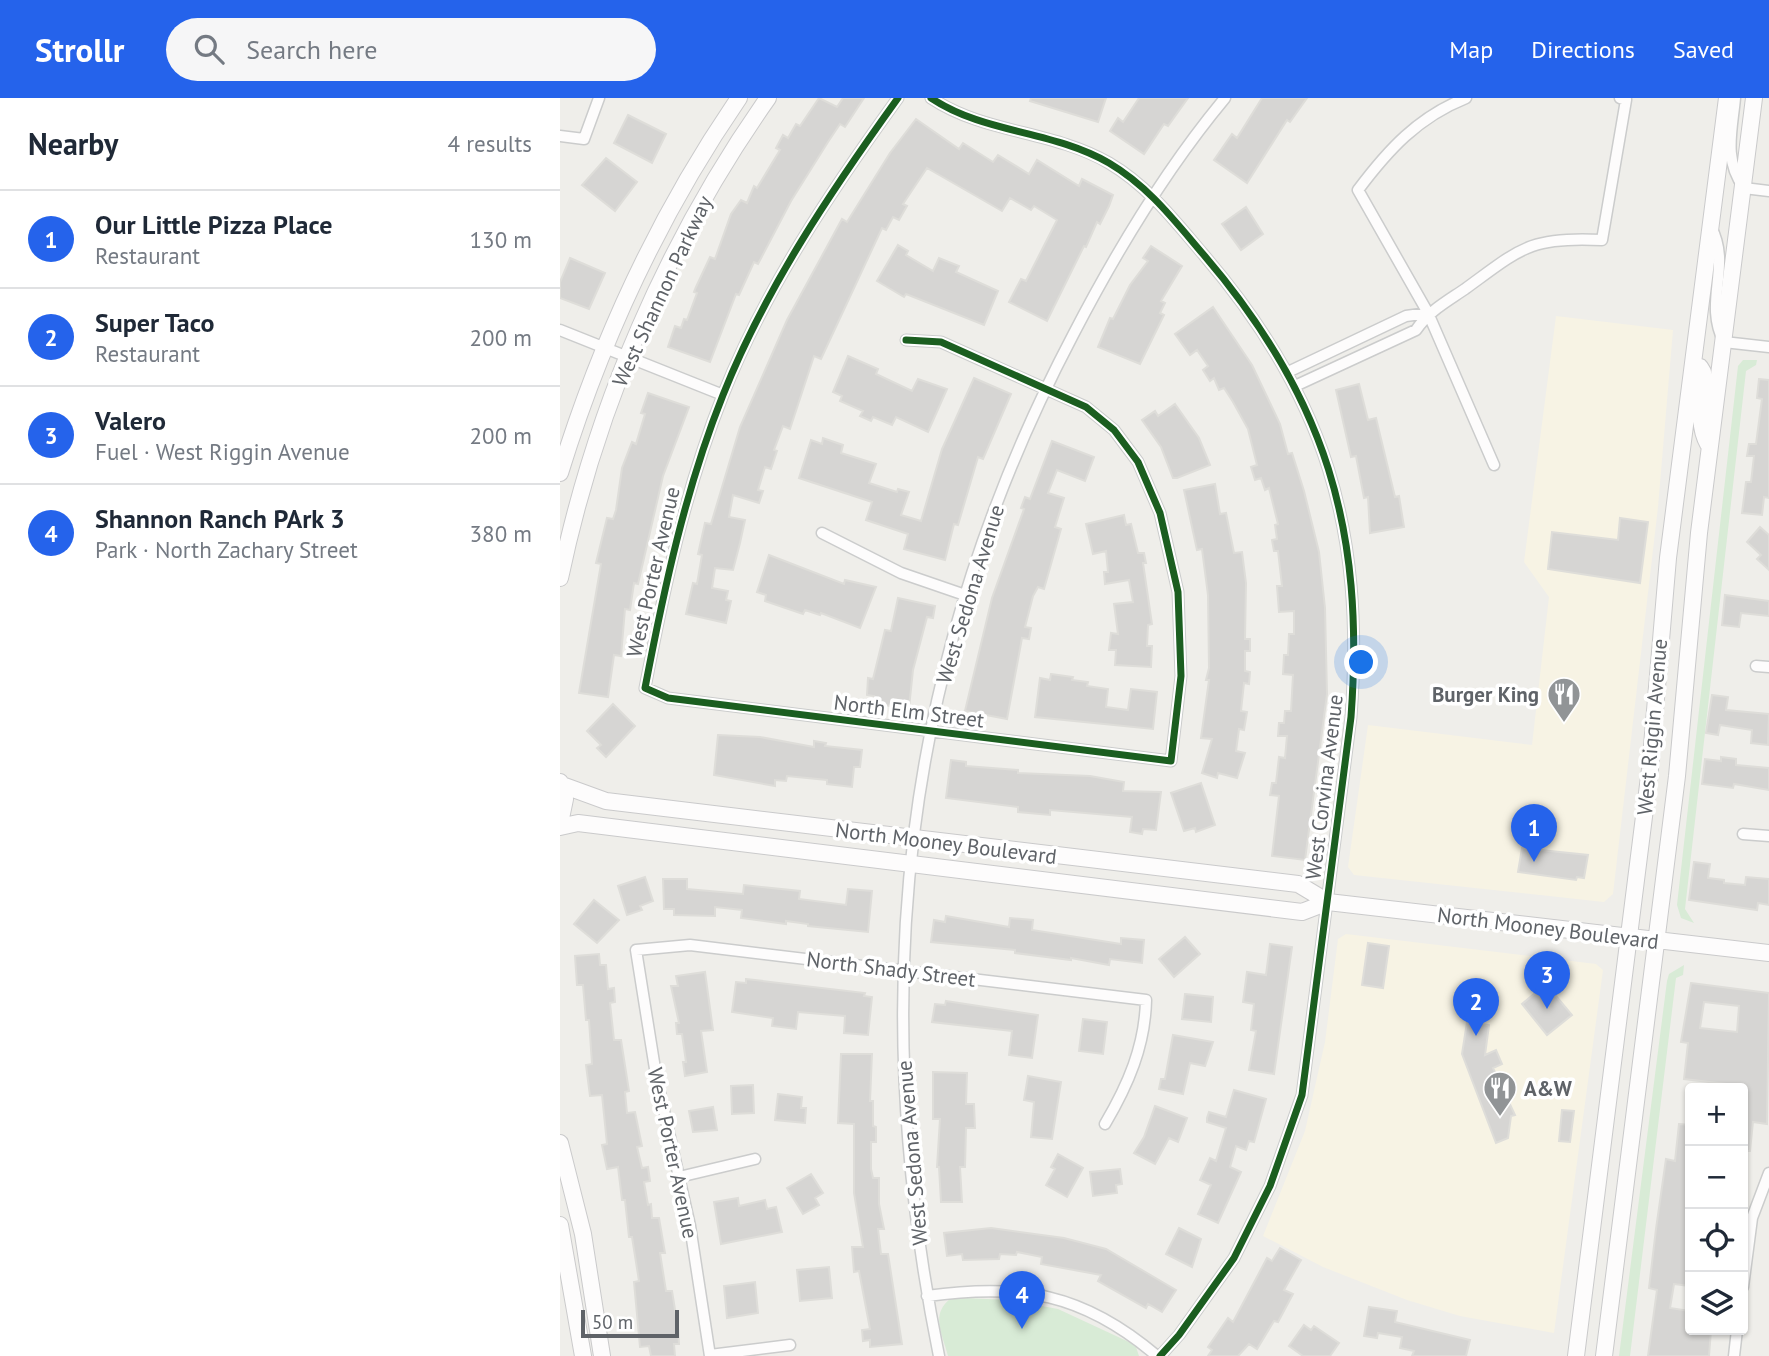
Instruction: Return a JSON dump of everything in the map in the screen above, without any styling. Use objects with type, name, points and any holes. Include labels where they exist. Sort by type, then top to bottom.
[{"type":"street","points":[[560,136],[584,139],[599,98]]},
{"type":"street","name":"West Shannon Parkway","points":[[560,473],[605,347],[665,218],[739,98]]},
{"type":"street","name":"West Shannon Parkway","points":[[560,578],[582,488],[627,356],[690,225],[733,149],[768,98]]},
{"type":"street","name":"West Porter Avenue","points":[[645,688],[679,530],[723,395],[746,344],[835,186],[898,98]]},
{"type":"street","name":"West Corvina Avenue","points":[[931,98],[976,121],[1048,137],[1088,153],[1125,174],[1154,196],[1245,302],[1288,372],[1324,452],[1351,571],[1355,663],[1351,717],[1302,1095],[1270,1186],[1234,1258],[1179,1335],[1158,1356]]},
{"type":"street","name":"West Sedona Avenue","points":[[939,1356],[911,1195],[902,1080],[902,970],[910,862],[931,733],[965,595],[1011,465],[1045,388],[1105,275],[1154,196],[1225,98]]},
{"type":"street","points":[[1466,98],[1438,110],[1401,138],[1358,190],[1428,313],[1494,465]]},
{"type":"street","name":"West Riggin Avenue","points":[[1576,1356],[1630,938],[1650,769],[1668,558],[1727,98]]},
{"type":"street","points":[[1735,98],[1728,152],[1736,177],[1744,188],[1769,191]]},
{"type":"street","name":"West Riggin Avenue","points":[[1604,1356],[1677,776],[1709,446],[1754,98]]},
{"type":"street","points":[[1295,386],[1416,330],[1428,313],[1503,259],[1526,246],[1561,239],[1602,240],[1623,99]]},
{"type":"street","points":[[1711,227],[1717,238],[1720,266],[1714,317],[1724,342],[1769,347]]},
{"type":"street","points":[[1288,372],[1406,316],[1428,313]]},
{"type":"street","points":[[560,330],[723,395]]},
{"type":"street","points":[[906,340],[941,342],[1045,388]]},
{"type":"street","points":[[1693,366],[1700,367],[1703,372],[1702,434],[1709,446]]},
{"type":"street","name":"North Elm Street","points":[[645,688],[668,698],[1171,761],[1181,676],[1181,631],[1174,572],[1160,513],[1138,463],[1114,430],[1086,407],[1045,388]]},
{"type":"street","points":[[822,533],[901,573],[965,595]]},
{"type":"street","points":[[1756,666],[1769,667]]},
{"type":"street","points":[[560,825],[565,799],[561,784]]},
{"type":"street","name":"North Mooney Boulevard","points":[[561,784],[606,801],[1298,884],[1328,902],[1769,953]]},
{"type":"street","name":"North Mooney Boulevard","points":[[560,825],[578,823],[1302,912],[1328,902]]},
{"type":"street","points":[[1743,834],[1769,836]]},
{"type":"street","name":"North Shady Street","points":[[636,950],[690,945],[1146,1000],[1145,1029],[1127,1086],[1105,1124]]},
{"type":"street","name":"West Porter Avenue","points":[[636,950],[656,1075],[679,1177],[710,1356]]},
{"type":"street","points":[[560,1143],[583,1234],[602,1356]]},
{"type":"street","points":[[679,1177],[755,1159]]},
{"type":"street","points":[[1745,1272],[1752,1218],[1769,1173]]},
{"type":"street","points":[[560,1225],[583,1356]]},
{"type":"street","points":[[927,1296],[1004,1289],[1062,1299],[1115,1324],[1158,1356]]},
{"type":"street","points":[[1734,1356],[1736,1335]]},
{"type":"street","points":[[710,1356],[790,1345]]},
{"type":"shaded area","points":[[1556,316],[1673,330],[1658,507],[1613,894],[1604,902],[1354,875],[1348,867],[1368,725],[1532,745],[1549,597],[1524,562]]},
{"type":"shaded area","points":[[1346,934],[1596,964],[1603,970],[1554,1333],[1460,1316],[1407,1300],[1323,1267],[1263,1236],[1305,1131],[1325,1042],[1338,939]]},
{"type":"green space","points":[[1743,360],[1757,360],[1756,365],[1746,371],[1685,909],[1694,923],[1681,918],[1677,905],[1738,366]]},
{"type":"green space","points":[[1684,965],[1683,975],[1676,978],[1630,1356],[1619,1356],[1667,981],[1669,974]]},
{"type":"green space","points":[[950,1299],[1010,1300],[1058,1309],[1129,1342],[1136,1347],[1139,1356],[948,1356],[939,1319],[944,1305]]},
{"type":"building","points":[[819,98],[837,107],[843,98],[864,98],[845,127],[840,124],[791,201],[758,264],[754,262],[739,295],[736,294],[710,362],[668,347],[675,326],[681,328],[684,319],[687,320],[697,293],[694,292],[696,287],[710,257],[715,259],[731,214],[741,200],[747,203],[754,186],[757,188],[780,150],[776,148],[783,135],[788,138],[796,124],[800,126]]},
{"type":"building","points":[[1031,98],[1106,98],[1098,122],[1030,101]]},
{"type":"building","points":[[1139,98],[1188,98],[1168,126],[1164,124],[1144,154],[1110,131],[1118,118],[1123,122]]},
{"type":"building","points":[[1262,98],[1307,98],[1290,122],[1287,120],[1247,183],[1214,160],[1232,134],[1237,138]]},
{"type":"building","points":[[628,115],[666,134],[652,163],[614,143]]},
{"type":"building","points":[[916,119],[959,149],[963,143],[993,162],[998,155],[1029,174],[1037,160],[1079,186],[1082,179],[1113,195],[1109,206],[1100,224],[1097,222],[1086,247],[1084,246],[1047,321],[1009,302],[1021,279],[1026,281],[1057,220],[1034,206],[1031,210],[1010,198],[1002,211],[927,168],[903,204],[907,206],[899,220],[893,217],[886,230],[882,228],[821,359],[814,356],[790,429],[783,426],[774,450],[777,451],[771,469],[765,467],[758,490],[763,491],[759,503],[733,495],[729,517],[745,520],[740,543],[733,570],[715,568],[712,588],[728,591],[726,600],[731,601],[726,623],[686,614],[693,583],[697,584],[702,555],[698,554],[705,523],[711,524],[740,427],[787,320],[842,219],[847,222],[890,153]]},
{"type":"building","points":[[606,158],[637,182],[615,211],[582,185]]},
{"type":"building","points":[[1246,207],[1263,234],[1241,250],[1222,224]]},
{"type":"building","points":[[898,245],[908,251],[906,255],[933,271],[939,258],[959,266],[956,272],[998,291],[984,325],[906,294],[904,297],[877,281]]},
{"type":"building","points":[[1151,246],[1182,266],[1161,301],[1165,303],[1160,313],[1164,315],[1140,364],[1098,347],[1110,318],[1113,319],[1130,285],[1148,261],[1143,258]]},
{"type":"building","points":[[570,258],[605,273],[589,309],[560,298],[560,282]]},
{"type":"building","points":[[1213,307],[1252,365],[1280,424],[1288,454],[1292,453],[1304,491],[1319,552],[1325,608],[1327,694],[1305,860],[1272,856],[1279,796],[1270,795],[1272,783],[1276,783],[1279,757],[1285,758],[1287,736],[1278,736],[1279,723],[1284,723],[1285,711],[1291,711],[1293,675],[1283,674],[1284,655],[1288,655],[1289,634],[1294,634],[1294,611],[1279,612],[1277,586],[1282,586],[1278,551],[1274,551],[1272,540],[1277,539],[1275,525],[1278,524],[1269,488],[1265,490],[1261,478],[1255,480],[1251,467],[1257,465],[1248,429],[1224,388],[1219,390],[1214,378],[1210,381],[1203,370],[1208,366],[1197,350],[1190,355],[1175,334]]},
{"type":"building","points":[[848,356],[878,369],[876,374],[912,391],[918,379],[947,389],[928,432],[896,417],[892,425],[873,417],[871,421],[860,416],[863,411],[840,401],[842,396],[833,392]]},
{"type":"building","points":[[974,378],[1011,394],[983,459],[978,457],[958,525],[954,524],[945,560],[904,549],[908,534],[866,520],[872,502],[799,478],[811,440],[822,444],[823,438],[843,445],[841,453],[876,464],[869,483],[897,492],[898,489],[909,492],[901,515],[921,521],[942,449]]},
{"type":"building","points":[[1759,379],[1769,380],[1769,498],[1764,497],[1762,515],[1742,513],[1746,482],[1751,482],[1754,456],[1747,456],[1749,444],[1756,444],[1762,399],[1757,398]]},
{"type":"building","points":[[1359,384],[1368,420],[1376,418],[1395,497],[1399,496],[1404,527],[1370,533],[1368,497],[1364,498],[1356,456],[1351,457],[1336,390]]},
{"type":"building","points":[[648,393],[689,407],[663,476],[638,584],[634,583],[630,610],[625,609],[621,656],[614,655],[608,697],[579,693],[601,564],[596,563],[607,518],[613,519],[616,510],[622,468],[632,442],[636,444],[645,414],[641,413]]},
{"type":"building","points":[[1175,404],[1199,438],[1210,465],[1173,478],[1161,447],[1142,420],[1155,411],[1158,416]]},
{"type":"building","points":[[1052,441],[1094,457],[1085,481],[1057,470],[1048,493],[1064,498],[1055,527],[1061,529],[1044,589],[1038,587],[1033,596],[1025,627],[1031,628],[1029,639],[1022,638],[1007,719],[965,711],[992,598],[1024,509],[1021,508],[1025,497],[1030,499]]},
{"type":"building","points":[[1215,484],[1220,514],[1226,513],[1234,553],[1242,552],[1246,583],[1245,639],[1250,639],[1250,651],[1245,651],[1245,671],[1250,672],[1249,684],[1244,683],[1241,711],[1247,712],[1244,730],[1239,729],[1236,751],[1245,753],[1237,778],[1218,773],[1217,778],[1202,773],[1212,739],[1201,738],[1209,680],[1206,680],[1209,668],[1208,595],[1202,549],[1197,550],[1184,490]]},
{"type":"building","points":[[1124,515],[1126,525],[1131,524],[1138,553],[1144,553],[1146,563],[1143,563],[1152,624],[1148,625],[1147,646],[1152,646],[1151,667],[1115,665],[1116,650],[1109,650],[1111,633],[1118,634],[1114,604],[1133,602],[1129,580],[1105,584],[1104,572],[1108,572],[1106,551],[1093,554],[1086,524]]},
{"type":"building","points":[[1620,518],[1648,522],[1640,583],[1548,569],[1552,532],[1618,540]]},
{"type":"building","points":[[1760,527],[1769,535],[1769,570],[1757,559],[1761,555],[1747,542]]},
{"type":"building","points":[[769,555],[844,584],[845,580],[876,587],[860,628],[821,613],[820,615],[805,610],[803,614],[765,601],[766,595],[757,592]]},
{"type":"building","points":[[1725,595],[1769,601],[1769,616],[1741,613],[1739,627],[1722,625]]},
{"type":"building","points":[[898,598],[935,606],[933,618],[927,617],[913,670],[909,708],[873,704],[874,696],[867,695],[868,678],[873,679],[885,630],[891,631]]},
{"type":"building","points":[[1051,674],[1073,677],[1072,680],[1088,682],[1087,686],[1108,689],[1106,707],[1128,710],[1131,689],[1157,692],[1153,729],[1035,717],[1040,678],[1050,680]]},
{"type":"building","points":[[1712,695],[1728,697],[1726,710],[1769,714],[1768,745],[1751,743],[1752,730],[1720,725],[1718,735],[1706,733]]},
{"type":"building","points":[[613,704],[635,726],[606,757],[597,748],[601,745],[587,731]]},
{"type":"building","points":[[718,735],[760,737],[814,747],[814,741],[826,743],[825,746],[862,750],[860,767],[854,767],[852,787],[827,784],[827,780],[787,776],[786,781],[775,780],[775,786],[714,775]]},
{"type":"building","points":[[1721,757],[1736,759],[1736,765],[1769,768],[1769,790],[1734,784],[1733,788],[1702,784],[1705,759],[1721,761]]},
{"type":"building","points":[[951,760],[966,762],[966,766],[1018,770],[1018,773],[1090,776],[1124,782],[1123,791],[1161,792],[1156,830],[1143,829],[1142,834],[1130,832],[1132,817],[1050,810],[1050,815],[1018,812],[1018,807],[946,798]]},
{"type":"building","points":[[1201,783],[1215,825],[1196,832],[1195,828],[1184,831],[1171,793]]},
{"type":"building","points":[[1522,848],[1588,855],[1584,878],[1577,877],[1576,880],[1518,872]]},
{"type":"building","points":[[1694,862],[1710,864],[1708,878],[1724,880],[1724,883],[1745,885],[1746,877],[1769,879],[1769,905],[1758,903],[1757,910],[1689,900]]},
{"type":"building","points":[[645,877],[653,901],[640,906],[642,910],[627,915],[618,886]]},
{"type":"building","points":[[663,879],[687,879],[687,889],[743,894],[744,885],[800,891],[799,899],[846,905],[848,889],[872,891],[868,932],[741,918],[742,910],[715,907],[715,916],[674,915],[674,909],[664,909]]},
{"type":"building","points":[[594,900],[619,920],[597,943],[574,924]]},
{"type":"building","points":[[946,916],[1009,927],[1010,918],[1033,920],[1032,930],[1121,944],[1121,938],[1144,940],[1142,963],[1110,959],[1109,965],[1071,958],[1015,953],[1015,950],[931,942],[934,920],[945,922]]},
{"type":"building","points":[[1185,937],[1200,954],[1174,977],[1159,959]]},
{"type":"building","points":[[1368,943],[1389,946],[1383,988],[1362,985]]},
{"type":"building","points":[[1270,944],[1292,947],[1274,1074],[1249,1070],[1256,1031],[1251,1030],[1254,1004],[1243,1002],[1247,972],[1266,975]]},
{"type":"building","points":[[599,954],[600,965],[606,965],[608,989],[614,988],[615,1002],[610,1003],[614,1040],[621,1040],[629,1091],[625,1092],[627,1113],[635,1112],[642,1146],[637,1147],[642,1168],[648,1167],[650,1181],[644,1182],[648,1205],[651,1204],[652,1218],[659,1218],[665,1253],[660,1253],[666,1291],[672,1291],[678,1328],[679,1344],[674,1344],[675,1356],[651,1356],[649,1346],[640,1347],[634,1282],[639,1281],[632,1237],[629,1237],[625,1200],[622,1200],[618,1167],[607,1169],[602,1145],[607,1144],[602,1095],[590,1096],[586,1065],[592,1064],[589,1020],[586,1020],[583,985],[577,985],[575,956]]},
{"type":"building","points":[[705,972],[713,1030],[701,1031],[707,1072],[685,1076],[682,1034],[677,1034],[676,1023],[679,1023],[671,986],[678,986],[676,976]]},
{"type":"building","points":[[746,979],[865,993],[864,996],[872,997],[868,1035],[844,1033],[845,1016],[798,1012],[796,1029],[772,1026],[773,1018],[732,1012],[736,982],[746,983]]},
{"type":"building","points":[[1691,983],[1769,993],[1767,1124],[1753,1122],[1750,1151],[1748,1083],[1684,1079],[1688,1043],[1681,1042]],"holes":[[[1704,1002],[1739,1006],[1737,1032],[1700,1028]]]},
{"type":"building","points":[[1546,984],[1572,1015],[1547,1035],[1522,1004]]},
{"type":"building","points":[[1185,994],[1213,997],[1211,1022],[1182,1019]]},
{"type":"building","points":[[946,1001],[1038,1015],[1032,1058],[1009,1055],[1012,1031],[932,1022],[935,1004],[945,1005]]},
{"type":"building","points":[[1083,1019],[1107,1022],[1103,1054],[1079,1051]]},
{"type":"building","points":[[1467,1022],[1489,1025],[1485,1055],[1496,1050],[1502,1064],[1493,1068],[1515,1115],[1511,1116],[1508,1138],[1496,1143],[1462,1054]]},
{"type":"building","points":[[1173,1035],[1213,1042],[1205,1066],[1190,1063],[1183,1094],[1159,1089],[1161,1079],[1165,1079]]},
{"type":"building","points":[[841,1054],[872,1054],[870,1101],[873,1101],[876,1142],[871,1142],[871,1169],[873,1178],[879,1178],[879,1204],[884,1229],[878,1229],[881,1254],[888,1254],[902,1344],[870,1347],[870,1340],[863,1341],[862,1330],[870,1329],[859,1271],[854,1272],[852,1247],[863,1247],[854,1193],[854,1124],[838,1123]]},
{"type":"building","points":[[933,1072],[967,1073],[966,1104],[974,1104],[975,1128],[966,1128],[965,1167],[960,1167],[962,1202],[941,1202],[937,1167],[940,1119],[933,1119]]},
{"type":"building","points":[[1028,1076],[1061,1082],[1052,1139],[1031,1137],[1034,1102],[1024,1100]]},
{"type":"building","points":[[753,1085],[754,1113],[732,1114],[731,1086]]},
{"type":"building","points":[[1234,1090],[1266,1099],[1254,1142],[1249,1141],[1246,1150],[1236,1146],[1230,1167],[1241,1172],[1218,1223],[1198,1214],[1211,1185],[1200,1180],[1210,1158],[1216,1161],[1226,1128],[1207,1122],[1207,1118],[1209,1112],[1226,1117]]},
{"type":"building","points":[[778,1094],[802,1097],[801,1108],[806,1108],[805,1123],[775,1120]]},
{"type":"building","points":[[1155,1106],[1187,1118],[1178,1142],[1169,1138],[1155,1164],[1134,1153],[1144,1137]]},
{"type":"building","points":[[713,1107],[717,1130],[693,1132],[689,1111]]},
{"type":"building","points":[[1562,1110],[1574,1111],[1570,1142],[1559,1141]]},
{"type":"building","points":[[1679,1124],[1685,1125],[1685,1285],[1674,1284],[1670,1308],[1685,1310],[1685,1335],[1711,1335],[1709,1356],[1648,1356],[1657,1290],[1649,1288],[1656,1229],[1666,1159],[1675,1161]]},
{"type":"building","points":[[1058,1154],[1083,1168],[1067,1197],[1046,1185],[1055,1169],[1051,1167]]},
{"type":"building","points":[[1120,1169],[1122,1184],[1116,1185],[1117,1193],[1093,1196],[1090,1172]]},
{"type":"building","points":[[811,1174],[823,1193],[815,1198],[819,1205],[803,1214],[787,1188]]},
{"type":"building","points":[[738,1198],[739,1206],[765,1200],[767,1209],[776,1207],[782,1232],[721,1244],[714,1202]]},
{"type":"building","points":[[991,1228],[1064,1238],[1106,1249],[1176,1290],[1162,1312],[1148,1304],[1146,1308],[1098,1281],[1101,1275],[1041,1264],[1042,1257],[1017,1252],[1016,1255],[1000,1254],[999,1259],[963,1260],[962,1254],[947,1256],[944,1233]]},
{"type":"building","points":[[1179,1228],[1201,1239],[1192,1267],[1166,1254]]},
{"type":"building","points":[[1280,1248],[1301,1260],[1284,1290],[1293,1294],[1278,1322],[1274,1321],[1257,1349],[1249,1344],[1238,1356],[1208,1356],[1212,1350],[1208,1347],[1228,1318],[1233,1322],[1267,1258],[1272,1261]]},
{"type":"building","points":[[829,1267],[832,1298],[800,1301],[797,1270]]},
{"type":"building","points":[[755,1282],[758,1313],[727,1318],[724,1286]]},
{"type":"building","points":[[1369,1307],[1397,1311],[1395,1322],[1470,1340],[1466,1356],[1412,1356],[1414,1351],[1400,1348],[1402,1337],[1378,1333],[1377,1338],[1364,1336]]},
{"type":"building","points":[[1304,1325],[1311,1330],[1314,1326],[1339,1343],[1330,1356],[1303,1356],[1289,1346]]},
{"type":"cycle path","points":[[898,98],[824,205],[779,279],[723,395],[687,503],[668,577],[645,688],[668,698],[1171,761],[1181,676],[1178,592],[1160,513],[1138,462],[1114,430],[1086,407],[941,342],[906,340]]},
{"type":"cycle path","points":[[931,98],[974,119],[1087,152],[1123,172],[1160,204],[1245,307],[1280,360],[1308,414],[1328,469],[1343,526],[1351,586],[1354,649],[1351,717],[1302,1095],[1270,1186],[1234,1258],[1179,1335],[1160,1356]]},
{"type":"place","name":"Burger King","points":[[1564,724]]},
{"type":"place","name":"Our Little Pizza Place","points":[[1534,862]]},
{"type":"place","name":"Valero","points":[[1547,1009]]},
{"type":"place","name":"Super Taco","points":[[1476,1036]]},
{"type":"place","name":"A&W","points":[[1500,1118]]},
{"type":"place","name":"Shannon Ranch PArk 3","points":[[1022,1329]]}]
